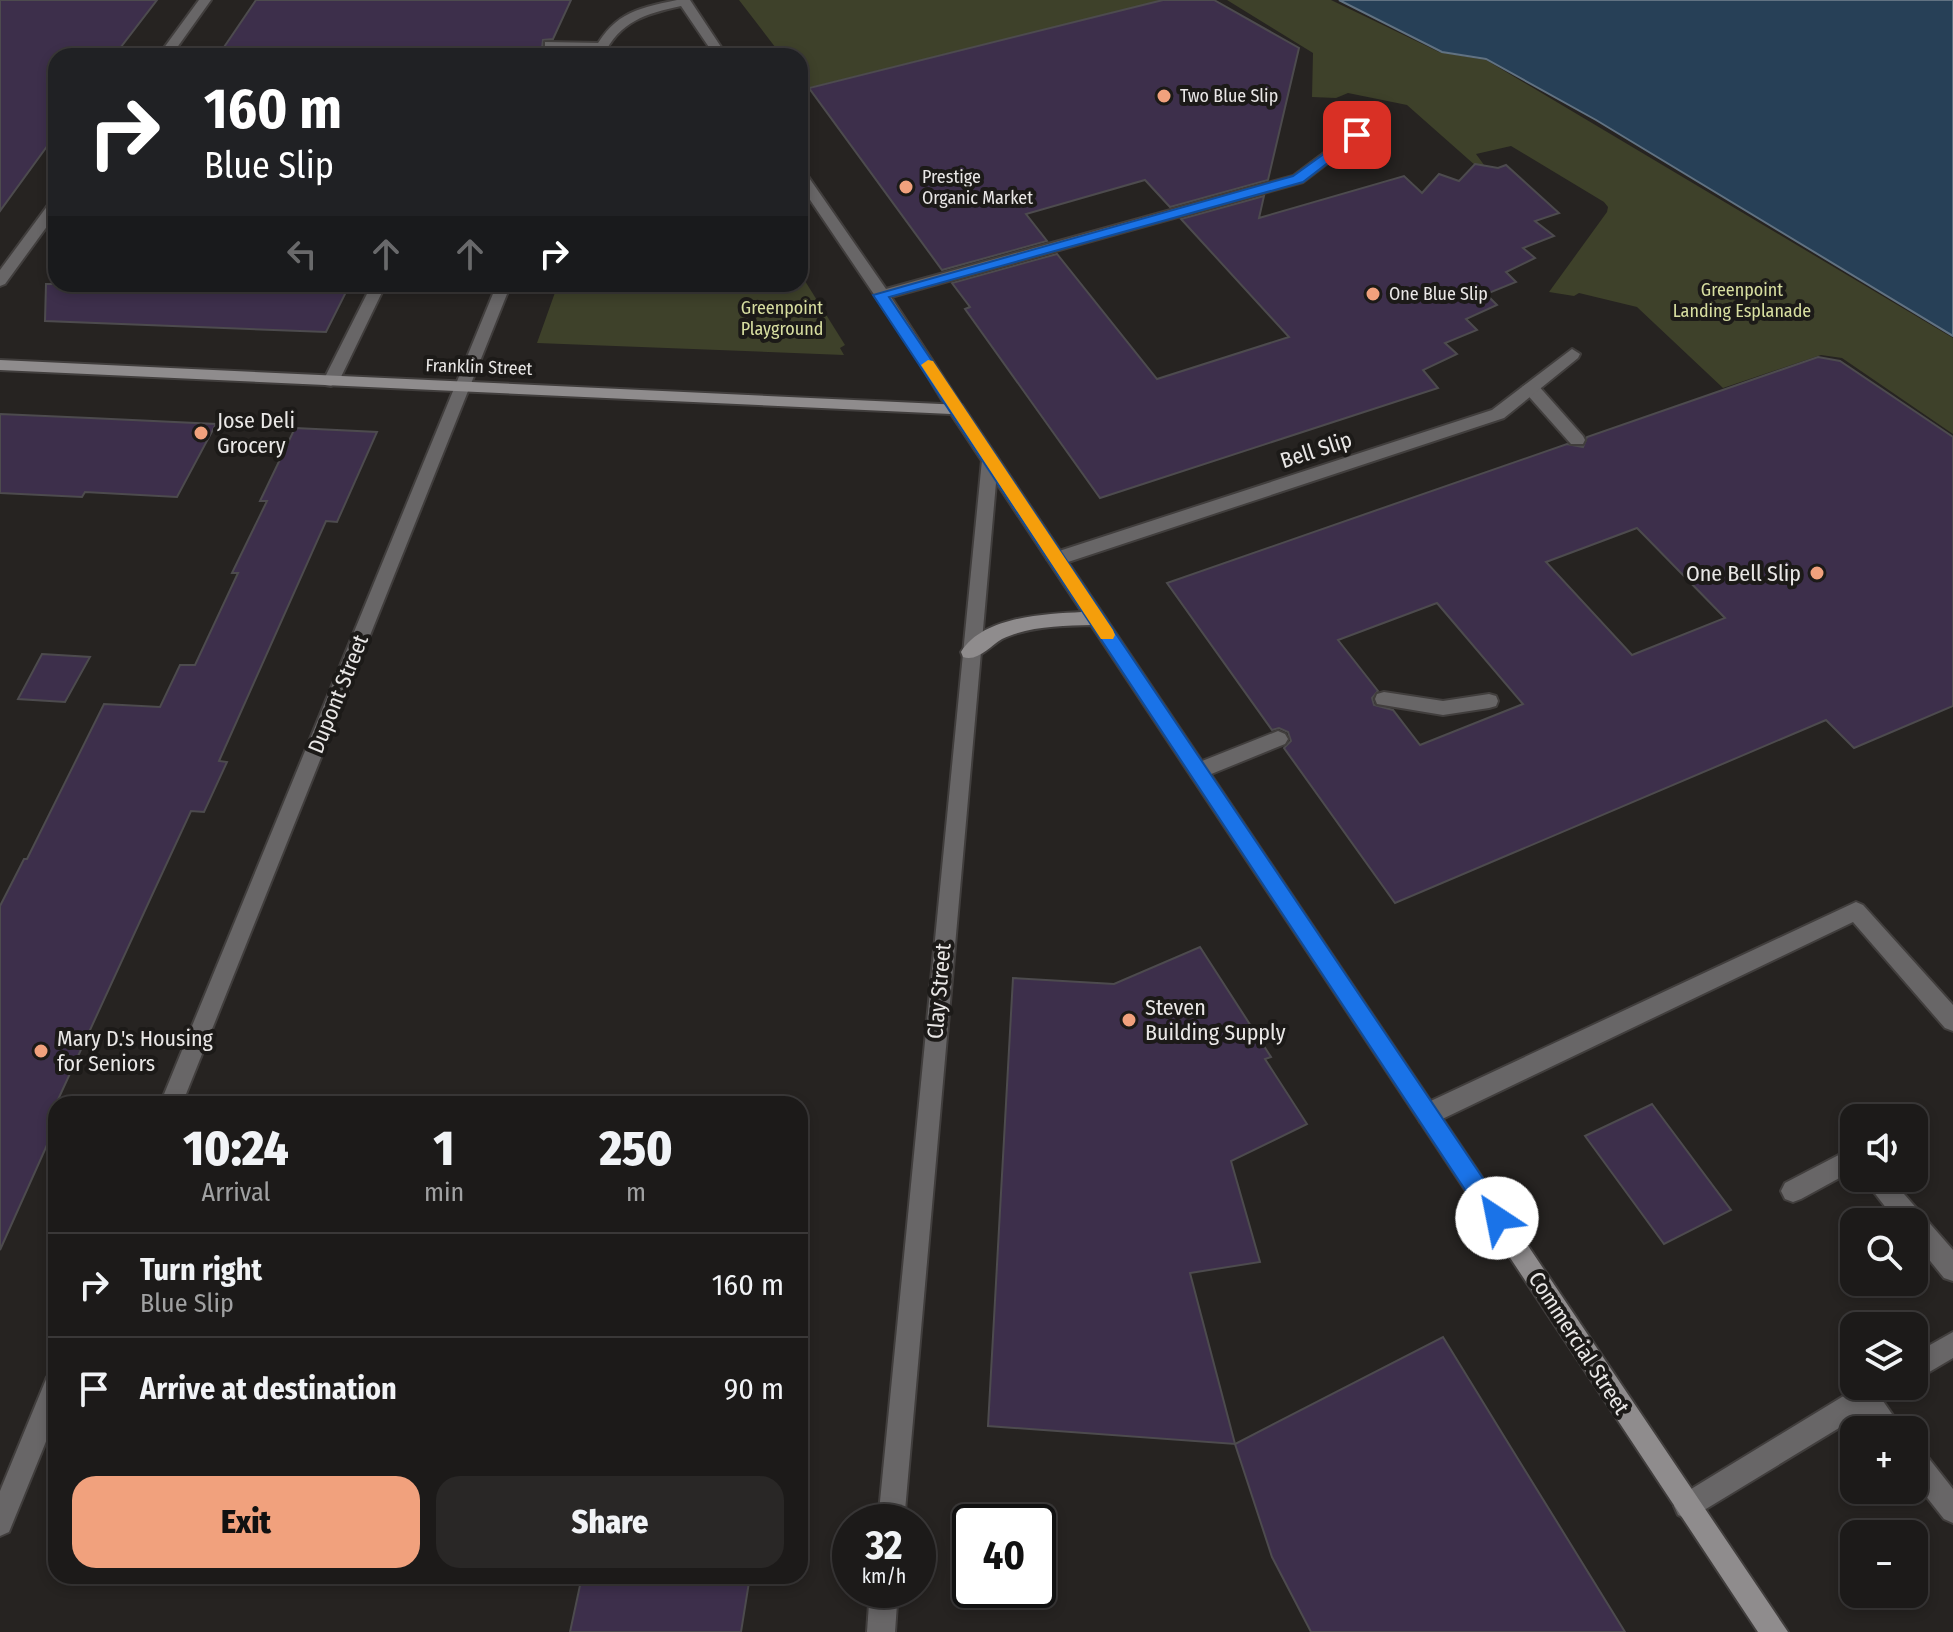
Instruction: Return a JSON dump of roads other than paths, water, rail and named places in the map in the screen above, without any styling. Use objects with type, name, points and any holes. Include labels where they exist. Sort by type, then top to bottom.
[{"type":"street","points":[[170,48],[205,0]]},
{"type":"street","points":[[601,48],[609,31],[624,19],[684,1],[716,48]]},
{"type":"street","points":[[550,45],[571,48]]},
{"type":"street","points":[[880,295],[1298,179],[1357,135]]},
{"type":"street","name":"Commercial Street","points":[[808,187],[920,350],[956,409],[1774,1632]]},
{"type":"street","points":[[0,281],[48,215]]},
{"type":"street","points":[[331,381],[375,292]]},
{"type":"street","name":"Dupont Street","points":[[174,1096],[501,292]]},
{"type":"street","name":"Bell Slip","points":[[1056,559],[1498,414],[1572,354]]},
{"type":"street","name":"Franklin Street","points":[[0,365],[956,409]]},
{"type":"street","points":[[1530,387],[1577,440]]},
{"type":"street","name":"Clay Street","points":[[893,1504],[990,460]]},
{"type":"street","points":[[970,652],[987,636],[1015,626],[1096,618]]},
{"type":"street","points":[[1384,699],[1443,708],[1489,701]]},
{"type":"street","points":[[1199,771],[1278,739]]},
{"type":"street","points":[[1428,1114],[1856,911],[1953,1021]]},
{"type":"street","points":[[1793,1191],[1840,1166]]},
{"type":"street","points":[[1887,1192],[1901,1208]]},
{"type":"street","points":[[1928,1240],[1953,1269]]},
{"type":"street","points":[[1928,1359],[1953,1344]]},
{"type":"street","points":[[1687,1506],[1862,1400]]},
{"type":"street","points":[[0,1523],[48,1406]]},
{"type":"street","points":[[1928,1478],[1953,1510]]},
{"type":"street","points":[[881,1632],[883,1608]]},
{"type":"water","points":[[1339,0],[1953,0],[1953,336],[1596,120],[1486,59],[1442,52]]},
{"type":"place","name":"Two Blue Slip","points":[[1164,96]]},
{"type":"place","name":"Prestige Organic Market","points":[[906,187]]},
{"type":"place","name":"One Blue Slip","points":[[1373,294]]},
{"type":"place","name":"Jose Deli Grocery","points":[[201,433]]},
{"type":"place","name":"One Bell Slip","points":[[1817,573]]},
{"type":"place","name":"Steven Building Supply","points":[[1129,1020]]},
{"type":"place","name":"Mary D.'s Housing for Seniors","points":[[41,1051]]},
{"type":"park label","name":"Greenpoint Landing Esplanade","points":[[1742,300]]},
{"type":"park label","name":"Greenpoint Playground","points":[[782,318]]}]
